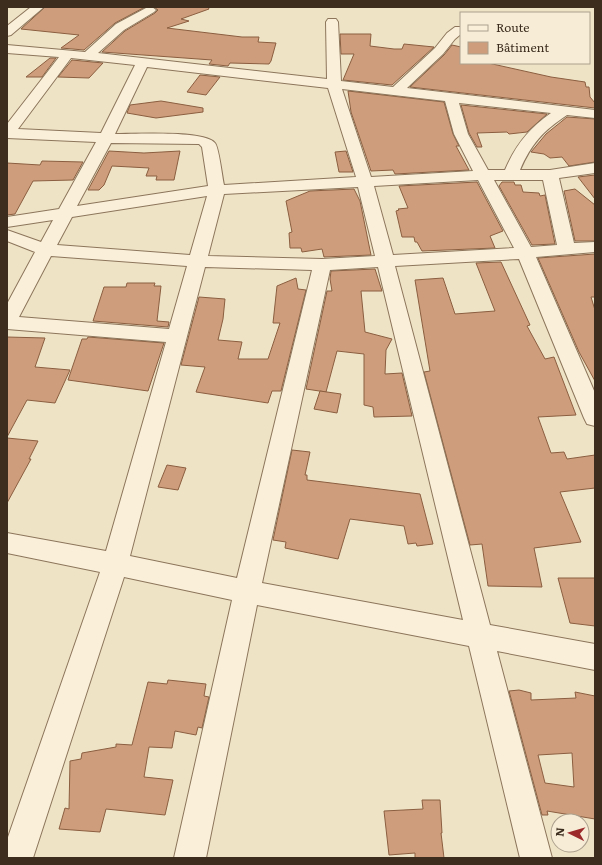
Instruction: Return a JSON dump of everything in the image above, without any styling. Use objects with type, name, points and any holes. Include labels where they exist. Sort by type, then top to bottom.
[{"type":"street","points":[[7,32],[38,7]]},
{"type":"street","points":[[88,56],[120,27],[150,10]]},
{"type":"street","points":[[332,22],[334,84],[365,181],[536,858]]},
{"type":"street","points":[[396,91],[439,51],[451,36],[459,30]]},
{"type":"street","points":[[7,49],[143,62],[595,114]]},
{"type":"street","points":[[7,133],[68,54]]},
{"type":"street","points":[[143,62],[106,138],[7,322],[178,336]]},
{"type":"street","points":[[451,98],[461,134],[525,253],[595,418]]},
{"type":"street","points":[[510,176],[521,150],[530,138],[543,125],[563,111]]},
{"type":"street","points":[[7,133],[106,138],[196,139],[204,141],[209,145],[217,190],[115,564],[17,858]]},
{"type":"street","points":[[7,222],[217,190],[484,175],[550,175],[595,168]]},
{"type":"street","points":[[550,175],[567,249]]},
{"type":"street","points":[[7,235],[46,250],[198,261],[322,265],[525,253],[595,247]]},
{"type":"street","points":[[190,858],[247,592],[322,265]]},
{"type":"street","points":[[7,543],[247,592],[479,634],[595,657]]},
{"type":"building","points":[[45,7],[145,7],[115,23],[84,50],[61,48],[79,35],[21,29]]},
{"type":"building","points":[[154,7],[208,7],[209,9],[181,19],[189,21],[167,28],[242,37],[259,37],[258,42],[276,43],[271,61],[269,64],[230,63],[228,66],[209,64],[212,60],[102,52],[125,31],[155,13],[158,10]]},
{"type":"building","points":[[340,34],[371,34],[370,46],[394,49],[402,49],[404,44],[434,47],[392,85],[343,80],[354,54],[341,54]]},
{"type":"building","points":[[452,45],[460,47],[460,64],[492,64],[551,77],[585,82],[586,87],[589,87],[590,97],[595,103],[595,108],[410,87],[444,55]]},
{"type":"building","points":[[50,58],[56,58],[42,77],[26,77]]},
{"type":"building","points":[[72,60],[103,63],[89,78],[58,77]]},
{"type":"building","points":[[200,75],[220,77],[206,95],[187,92]]},
{"type":"building","points":[[348,91],[444,102],[453,134],[459,146],[456,146],[469,170],[395,174],[393,170],[371,171],[351,112]]},
{"type":"building","points":[[161,101],[203,108],[203,112],[156,118],[127,113],[130,105]]},
{"type":"building","points":[[461,105],[547,114],[527,132],[509,134],[507,132],[477,133],[482,147],[477,147],[469,133]]},
{"type":"building","points":[[567,117],[595,119],[595,162],[569,166],[562,157],[550,158],[544,154],[531,152],[546,134]]},
{"type":"building","points":[[109,151],[144,153],[180,151],[174,180],[156,180],[157,176],[146,176],[149,168],[112,166],[104,185],[99,190],[88,190]]},
{"type":"building","points":[[346,151],[353,172],[339,172],[335,152]]},
{"type":"building","points":[[42,161],[83,162],[73,180],[33,181],[15,214],[7,215],[7,163],[40,165]]},
{"type":"building","points":[[595,175],[595,199],[578,177]]},
{"type":"building","points":[[477,182],[503,231],[490,236],[495,248],[422,251],[417,242],[415,242],[414,237],[402,237],[396,211],[399,210],[398,209],[408,208],[399,186]]},
{"type":"building","points":[[502,182],[514,182],[515,185],[521,185],[523,192],[539,193],[540,196],[545,195],[555,244],[532,245],[499,186]]},
{"type":"building","points":[[354,189],[360,201],[371,255],[324,257],[322,249],[302,252],[301,248],[290,248],[289,233],[292,232],[286,201],[310,191]]},
{"type":"building","points":[[575,189],[595,205],[595,241],[575,241],[564,191]]},
{"type":"building","points":[[595,254],[595,297],[591,297],[595,310],[595,381],[579,352],[538,258]]},
{"type":"building","points":[[501,262],[530,325],[527,326],[545,359],[554,357],[576,415],[538,417],[551,453],[564,452],[567,459],[595,455],[595,488],[560,492],[581,542],[534,548],[542,587],[488,586],[482,544],[470,545],[424,372],[430,371],[415,280],[443,278],[455,314],[495,311],[476,263]]},
{"type":"building","points":[[375,269],[382,291],[361,291],[365,332],[392,339],[386,350],[385,374],[402,373],[412,416],[374,417],[373,407],[364,405],[364,354],[337,351],[326,392],[306,389],[327,291],[332,291],[330,279],[331,271]]},
{"type":"building","points":[[296,278],[298,289],[306,290],[281,391],[272,391],[268,403],[196,392],[205,367],[181,365],[199,297],[225,299],[223,319],[218,340],[242,342],[238,359],[268,359],[280,323],[273,323],[277,286]]},
{"type":"building","points":[[127,283],[155,283],[154,286],[161,286],[157,321],[169,322],[168,327],[93,321],[104,287],[126,287]]},
{"type":"building","points":[[7,337],[45,338],[35,367],[70,370],[55,403],[27,400],[7,437]]},
{"type":"building","points":[[88,337],[164,343],[148,391],[68,380],[82,339],[87,339]]},
{"type":"building","points":[[320,391],[341,394],[337,413],[314,409]]},
{"type":"building","points":[[7,438],[38,441],[29,459],[31,459],[7,503]]},
{"type":"building","points":[[292,450],[310,452],[305,475],[307,475],[307,480],[420,494],[433,544],[417,546],[416,543],[408,544],[404,526],[350,519],[338,559],[285,548],[286,542],[273,540]]},
{"type":"building","points":[[167,465],[186,468],[178,490],[158,487]]},
{"type":"building","points":[[558,578],[595,578],[595,626],[570,623]]},
{"type":"building","points":[[168,680],[206,684],[204,696],[209,697],[202,728],[198,727],[196,735],[175,731],[172,748],[149,747],[144,777],[173,780],[165,815],[106,809],[100,832],[59,829],[65,808],[69,809],[70,761],[81,759],[82,753],[116,747],[116,744],[132,745],[148,682],[167,684]]},
{"type":"building","points":[[519,690],[531,693],[531,700],[576,698],[575,692],[595,696],[595,819],[590,818],[590,813],[559,813],[547,811],[548,815],[542,815],[509,691]],"holes":[[[572,753],[574,787],[545,783],[538,755]]]},
{"type":"building","points":[[422,800],[440,800],[441,833],[444,858],[415,858],[415,853],[389,855],[384,811],[423,809]]}]
